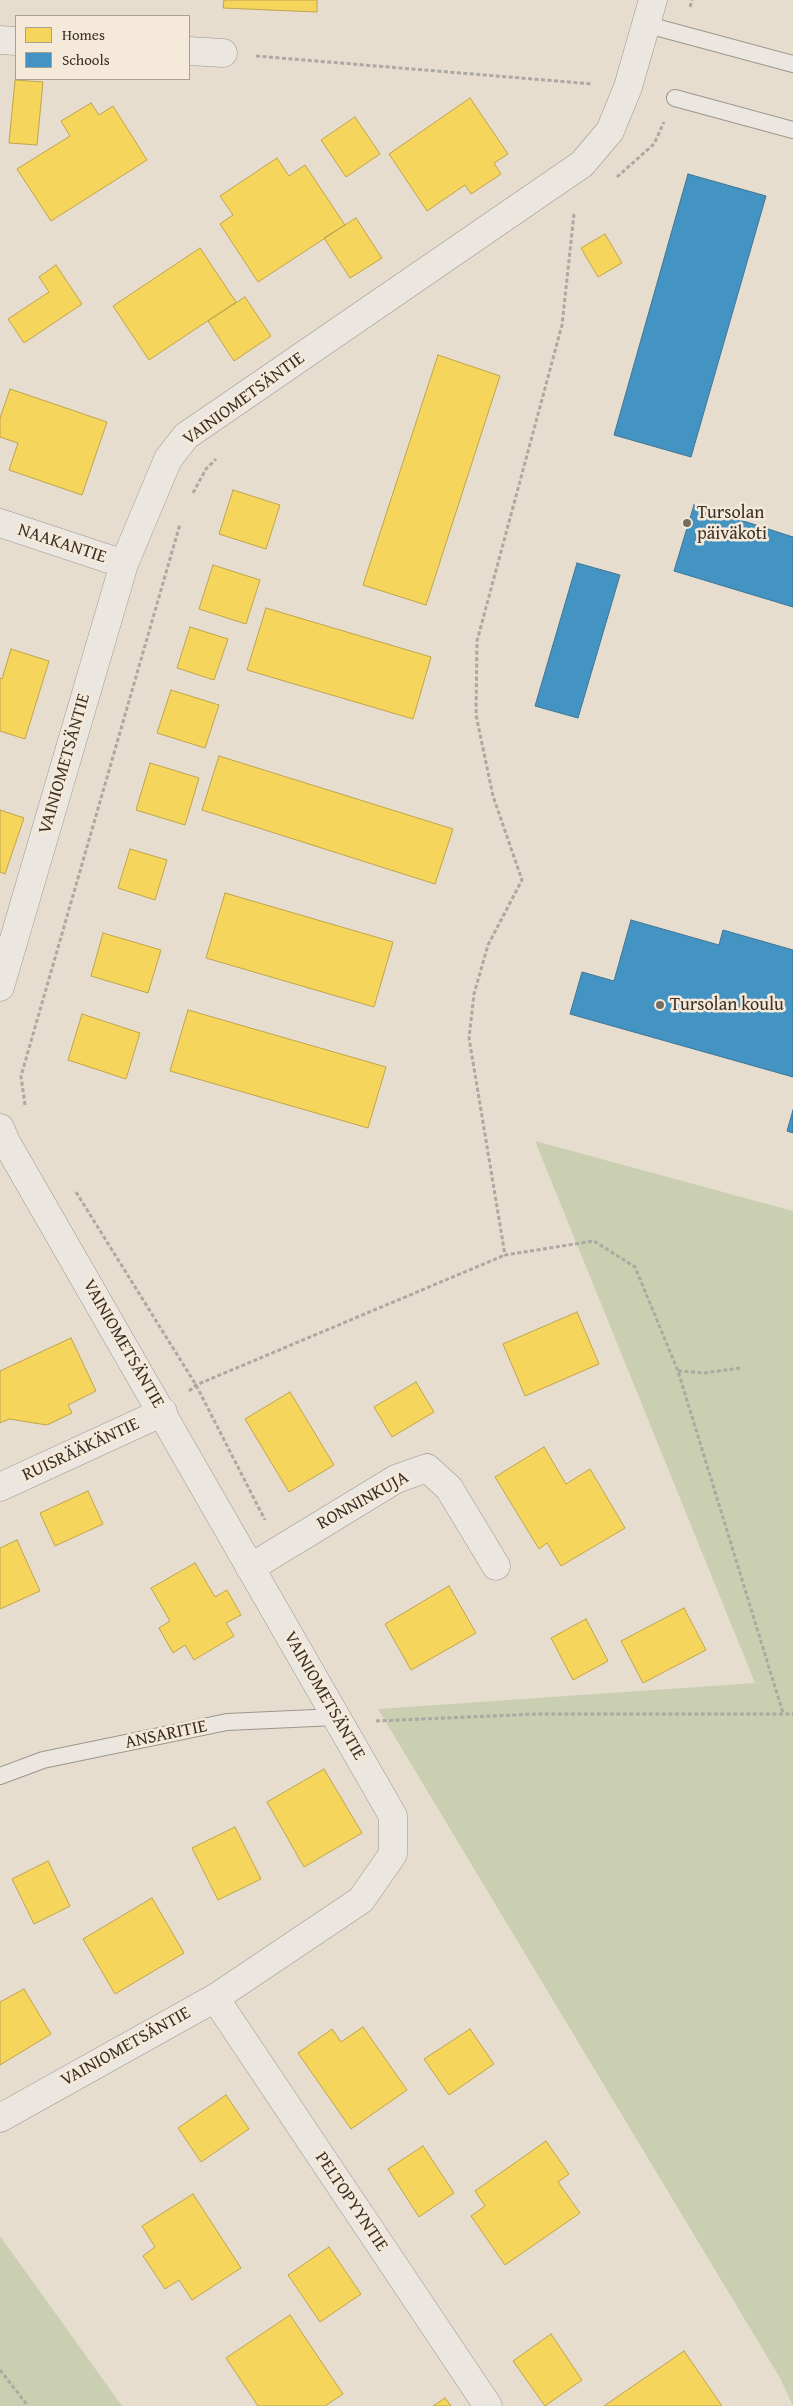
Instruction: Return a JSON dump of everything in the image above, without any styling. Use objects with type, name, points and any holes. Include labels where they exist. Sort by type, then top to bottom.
[{"type":"street","name":"VAINIOMETSÄNTIE","points":[[0,987],[124,564],[168,459],[186,436],[582,164],[610,131],[628,87],[651,13]]},
{"type":"street","points":[[0,40],[15,41]]},
{"type":"street","points":[[190,52],[223,54]]},
{"type":"street","name":"NAAKANTIE","points":[[0,523],[124,564]]},
{"type":"street","name":"VAINIOMETSÄNTIE","points":[[0,1128],[6,1142],[163,1412],[250,1568],[393,1816],[393,1854],[361,1900],[215,1998],[0,2118]]},
{"type":"street","name":"RUISRÄÄKÄNTIE","points":[[0,1487],[163,1412]]},
{"type":"street","name":"RONNINKUJA","points":[[250,1568],[396,1479],[427,1468],[449,1488],[496,1566]]},
{"type":"street","name":"PELTOPYYNTIE","points":[[215,1998],[488,2406]]},
{"type":"lane","points":[[651,13],[685,35],[793,64]]},
{"type":"lane","points":[[675,98],[793,130]]},
{"type":"lane","name":"ANSARITIE","points":[[0,1776],[43,1760],[226,1722],[336,1717]]},
{"type":"path","points":[[685,35],[692,0]]},
{"type":"path","points":[[223,54],[628,87]]},
{"type":"path","points":[[616,178],[654,144],[675,98]]},
{"type":"path","points":[[566,219],[580,208]]},
{"type":"path","points":[[505,1255],[469,1038],[474,994],[488,945],[522,880],[492,796],[476,715],[478,642],[562,325],[574,214]]},
{"type":"path","points":[[189,500],[206,468],[219,455]]},
{"type":"path","points":[[25,1107],[20,1076],[182,518]]},
{"type":"path","points":[[72,1184],[196,1385],[280,1549]]},
{"type":"path","points":[[163,1412],[196,1385],[505,1255],[594,1241],[635,1267],[678,1372],[783,1713]]},
{"type":"path","points":[[678,1372],[704,1373],[740,1368]]},
{"type":"path","points":[[372,1713],[382,1730]]},
{"type":"path","points":[[377,1721],[537,1714],[793,1714]]},
{"type":"path","points":[[0,2370],[28,2406]]},
{"type":"green space","points":[[535,1141],[793,1211],[793,2406],[780,2378],[378,1709],[755,1683]]},
{"type":"green space","points":[[0,2236],[122,2406],[0,2406]]},
{"type":"building: Homes","points":[[224,0],[317,0],[317,12],[223,8]]},
{"type":"building: Homes","points":[[15,80],[43,82],[37,145],[9,143]]},
{"type":"building: Homes","points":[[470,98],[508,154],[494,163],[501,174],[471,194],[465,185],[427,211],[389,154]]},
{"type":"building: Homes","points":[[91,103],[99,115],[113,106],[147,160],[51,221],[17,169],[70,136],[61,121]]},
{"type":"building: Homes","points":[[355,117],[380,154],[346,177],[321,140]]},
{"type":"building: Homes","points":[[277,158],[289,176],[305,165],[345,225],[258,282],[220,224],[233,215],[220,196]]},
{"type":"building: Homes","points":[[356,218],[382,258],[350,278],[324,238]]},
{"type":"building: Homes","points":[[605,234],[622,263],[598,277],[581,248]]},
{"type":"building: Homes","points":[[200,248],[236,302],[149,360],[113,306]]},
{"type":"building: Homes","points":[[56,265],[82,304],[24,343],[8,319],[49,292],[39,277]]},
{"type":"building: Homes","points":[[245,297],[271,336],[234,361],[208,321]]},
{"type":"building: Homes","points":[[438,355],[500,376],[426,605],[363,585]]},
{"type":"building: Homes","points":[[10,389],[107,422],[82,495],[9,470],[18,443],[0,437],[0,418]]},
{"type":"building: Homes","points":[[233,490],[280,505],[266,549],[219,534]]},
{"type":"building: Homes","points":[[213,565],[260,580],[246,624],[199,609]]},
{"type":"building: Homes","points":[[266,608],[431,657],[413,719],[247,670]]},
{"type":"building: Homes","points":[[190,627],[228,639],[214,680],[177,668]]},
{"type":"building: Homes","points":[[11,649],[49,661],[25,739],[0,731],[0,678],[2,679]]},
{"type":"building: Homes","points":[[171,690],[219,705],[205,748],[157,733]]},
{"type":"building: Homes","points":[[219,756],[453,829],[435,884],[202,810]]},
{"type":"building: Homes","points":[[150,763],[199,778],[185,825],[136,810]]},
{"type":"building: Homes","points":[[0,810],[24,818],[5,874],[0,872]]},
{"type":"building: Homes","points":[[130,849],[167,860],[155,900],[118,888]]},
{"type":"building: Homes","points":[[225,893],[393,942],[374,1007],[206,958]]},
{"type":"building: Homes","points":[[103,933],[161,950],[148,993],[91,976]]},
{"type":"building: Homes","points":[[188,1010],[386,1067],[368,1128],[170,1071]]},
{"type":"building: Homes","points":[[82,1014],[140,1033],[126,1079],[68,1060]]},
{"type":"building: Homes","points":[[577,1312],[599,1364],[525,1396],[503,1344]]},
{"type":"building: Homes","points":[[71,1338],[96,1391],[68,1405],[72,1413],[47,1425],[9,1419],[0,1423],[0,1371]]},
{"type":"building: Homes","points":[[416,1382],[434,1412],[392,1437],[374,1407]]},
{"type":"building: Homes","points":[[290,1392],[334,1465],[289,1492],[245,1419]]},
{"type":"building: Homes","points":[[544,1447],[566,1484],[590,1469],[625,1528],[561,1566],[547,1543],[539,1549],[495,1477]]},
{"type":"building: Homes","points":[[88,1491],[103,1524],[55,1546],[40,1513]]},
{"type":"building: Homes","points":[[17,1540],[40,1591],[0,1609],[0,1548]]},
{"type":"building: Homes","points":[[195,1563],[215,1597],[227,1590],[241,1615],[226,1623],[234,1636],[194,1660],[185,1645],[173,1653],[159,1628],[170,1621],[151,1588]]},
{"type":"building: Homes","points":[[449,1586],[476,1633],[411,1670],[385,1624]]},
{"type":"building: Homes","points":[[684,1608],[706,1650],[643,1683],[621,1641]]},
{"type":"building: Homes","points":[[586,1619],[608,1661],[573,1680],[551,1638]]},
{"type":"building: Homes","points":[[324,1769],[362,1833],[304,1867],[267,1802]]},
{"type":"building: Homes","points":[[235,1827],[261,1879],[218,1900],[192,1848]]},
{"type":"building: Homes","points":[[48,1861],[70,1906],[34,1924],[12,1879]]},
{"type":"building: Homes","points":[[152,1898],[184,1953],[115,1994],[83,1939]]},
{"type":"building: Homes","points":[[24,1989],[51,2034],[0,2065],[0,2002]]},
{"type":"building: Homes","points":[[363,2027],[407,2090],[351,2129],[298,2053],[332,2029],[341,2042]]},
{"type":"building: Homes","points":[[470,2029],[494,2064],[449,2095],[424,2059]]},
{"type":"building: Homes","points":[[226,2095],[249,2129],[201,2162],[178,2128]]},
{"type":"building: Homes","points":[[546,2141],[569,2174],[558,2182],[580,2213],[505,2265],[471,2216],[485,2206],[475,2191]]},
{"type":"building: Homes","points":[[423,2146],[454,2193],[419,2217],[388,2169]]},
{"type":"building: Homes","points":[[193,2194],[241,2268],[192,2300],[179,2280],[165,2289],[143,2256],[155,2247],[142,2226]]},
{"type":"building: Homes","points":[[329,2247],[361,2294],[320,2322],[288,2275]]},
{"type":"building: Homes","points":[[290,2315],[343,2394],[325,2406],[258,2406],[226,2358]]},
{"type":"building: Homes","points":[[551,2334],[582,2380],[545,2406],[513,2361]]},
{"type":"building: Homes","points":[[684,2351],[722,2406],[604,2406]]},
{"type":"building: Homes","points":[[445,2398],[451,2406],[433,2406]]},
{"type":"building: Schools","points":[[688,174],[766,196],[691,457],[614,435]]},
{"type":"building: Schools","points":[[694,505],[793,537],[793,607],[674,571]]},
{"type":"building: Schools","points":[[577,563],[620,575],[578,718],[535,706]]},
{"type":"building: Schools","points":[[631,920],[719,945],[723,930],[793,950],[793,1077],[570,1014],[582,972],[614,981]]},
{"type":"building: Schools","points":[[793,1110],[793,1133],[787,1131]]},
{"type":"place","name":"Tursolan päiväkoti","points":[[687,523]]},
{"type":"place","name":"Tursolan koulu","points":[[660,1005]]}]
